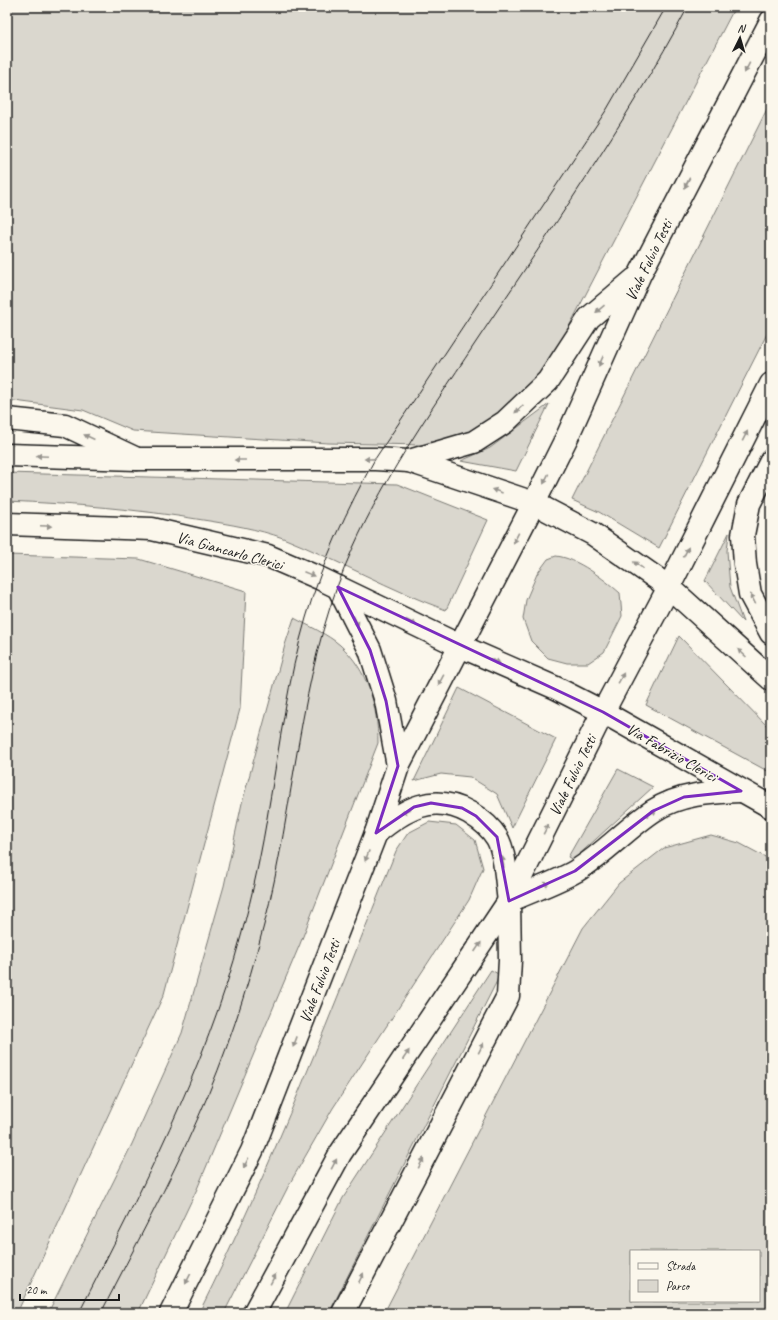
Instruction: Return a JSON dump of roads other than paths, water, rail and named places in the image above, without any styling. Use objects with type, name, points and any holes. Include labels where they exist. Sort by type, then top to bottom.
[{"type":"main road","name":"Viale Fulvio Testi","points":[[172,1313],[252,1151],[376,833],[398,766],[568,435],[640,274],[771,21]]},
{"type":"main road","points":[[409,461],[474,442],[505,422],[548,381],[590,318],[640,274]]},
{"type":"main road","name":"Viale Fulvio Testi","points":[[254,1313],[340,1154],[509,901],[603,712],[670,587],[771,384]]},
{"type":"main road","points":[[7,419],[65,425],[137,459]]},
{"type":"main road","points":[[7,455],[137,459],[375,459],[409,461],[534,503],[593,534],[670,587],[771,680]]},
{"type":"main road","points":[[771,461],[749,504],[743,535],[745,564],[750,594],[771,633]]},
{"type":"main road","name":"Via Giancarlo Clerici","points":[[7,524],[152,529],[268,556],[338,587],[460,646]]},
{"type":"main road","points":[[338,587],[370,650],[386,701],[398,766]]},
{"type":"main road","points":[[460,646],[556,688],[603,712]]},
{"type":"main road","name":"Via Fabrizio Clerici","points":[[603,712],[771,807]]},
{"type":"main road","points":[[376,833],[394,818],[414,807],[431,803],[447,804],[462,808],[476,816],[496,837],[500,846],[509,901],[575,871],[607,849],[653,811],[684,797],[714,792],[741,791]]},
{"type":"main road","name":"Viale Fulvio Testi","points":[[343,1313],[508,996],[510,960],[509,901]]},
{"type":"tram line","points":[[79,1313],[170,1128],[209,1034],[226,985],[241,936],[257,871],[294,664],[312,597],[327,557],[355,497],[375,459],[607,109],[666,7]]},
{"type":"tram line","points":[[101,1313],[187,1143],[218,1071],[235,1023],[264,925],[274,880],[307,697],[317,652],[330,608],[346,564],[359,535],[373,506],[405,452],[439,398],[612,137],[664,51],[688,7]]}]
